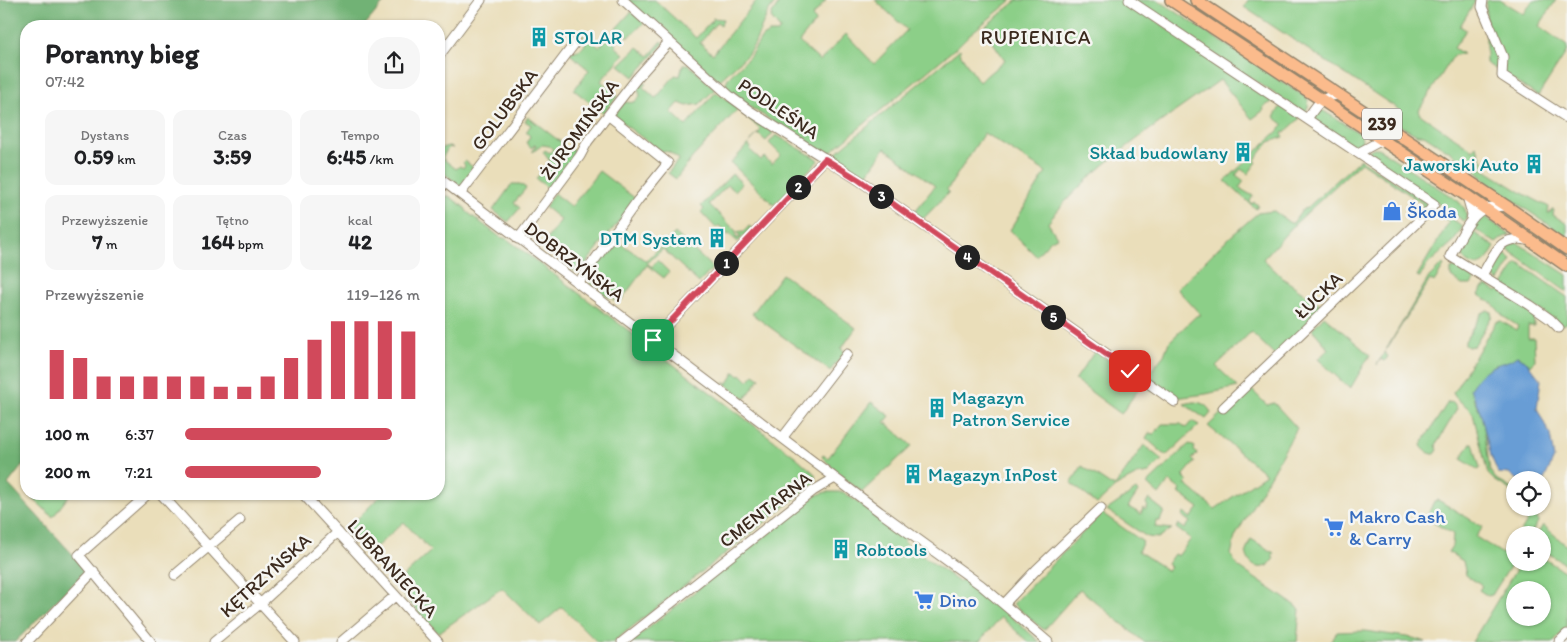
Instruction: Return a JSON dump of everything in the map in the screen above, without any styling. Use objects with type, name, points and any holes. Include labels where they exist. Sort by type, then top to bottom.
[{"type":"main road","name":"239","points":[[1171,0],[1467,196],[1567,266]]},
{"type":"main road","name":"239","points":[[1196,0],[1506,206],[1567,249]]},
{"type":"street","points":[[445,48],[481,0]]},
{"type":"street","name":"PODLEŚNA","points":[[622,0],[731,97],[750,111],[859,180],[1175,402]]},
{"type":"street","points":[[1129,0],[1358,153],[1382,140]]},
{"type":"street","points":[[1483,0],[1482,7],[1503,57],[1502,76],[1567,118]]},
{"type":"street","name":"GOLUBSKA","points":[[460,194],[575,42]]},
{"type":"street","name":"ŻUROMIŃSKA","points":[[518,239],[580,156],[588,141],[637,78],[669,42]]},
{"type":"street","points":[[1307,119],[1321,100],[1328,96],[1337,95]]},
{"type":"street","points":[[578,283],[633,207],[668,163],[609,116]]},
{"type":"street","name":"ŁUCKA","points":[[1223,408],[1430,210],[1434,204],[1358,153]]},
{"type":"street","points":[[653,340],[825,159]]},
{"type":"street","name":"DOBRZYŃSKA","points":[[445,183],[834,478]]},
{"type":"street","points":[[1467,196],[1472,220]]},
{"type":"street","points":[[1506,206],[1485,209],[1472,220],[1450,256],[1530,305],[1559,328]]},
{"type":"street","points":[[1482,275],[1504,242],[1512,238],[1532,241]]},
{"type":"street","points":[[783,438],[847,354]]},
{"type":"street","name":"CMENTARNA","points":[[622,642],[813,492],[834,478],[981,585],[1048,642]]},
{"type":"street","points":[[141,500],[79,555],[151,642]]},
{"type":"street","points":[[167,500],[295,642]]},
{"type":"street","name":"LUBRANIECKA","points":[[309,500],[438,642]]},
{"type":"street","points":[[1004,604],[1100,508]]},
{"type":"street","points":[[175,575],[240,520]]},
{"type":"street","name":"KĘTRZYŃSKA","points":[[214,642],[261,603],[338,532]]},
{"type":"street","points":[[27,642],[94,571]]},
{"type":"street","points":[[341,642],[395,596]]},
{"type":"street","points":[[1559,642],[1567,634]]},
{"type":"green space","points":[[0,0],[386,0],[369,20],[20,20],[20,469],[8,484],[20,497],[20,500],[23,500],[87,570],[15,642],[0,642]]},
{"type":"green space","points":[[628,0],[655,0],[696,38],[713,18],[723,19],[721,25],[717,22],[700,43],[713,54],[757,0],[777,0],[767,14],[754,45],[748,54],[719,81],[670,36],[665,27],[648,18]]},
{"type":"green space","points":[[781,0],[826,0],[812,17],[816,21],[799,42],[820,61],[846,34],[874,64],[907,30],[875,0],[1012,0],[827,155],[745,104],[727,90],[726,83],[728,78],[750,56],[762,37],[769,33],[778,33],[780,29],[771,18]]},
{"type":"green space","points":[[1018,0],[1126,0],[1274,101],[1263,107],[1264,110],[1252,119],[1220,80],[1128,146],[1084,183],[1048,223],[1057,237],[1051,240],[1036,256],[1010,230],[1046,172],[984,133],[947,190],[949,192],[923,219],[912,215],[935,186],[885,148],[864,179],[831,157],[960,49],[961,55],[979,82],[1005,60],[983,28]]},
{"type":"green space","points":[[1132,0],[1158,0],[1307,98],[1307,110],[1304,113]]},
{"type":"green space","points":[[1248,0],[1476,0],[1460,26],[1466,30],[1454,48],[1463,54],[1454,55],[1419,110],[1421,115],[1473,150],[1476,146],[1484,162],[1482,168],[1549,207],[1548,213],[1552,209],[1554,210],[1553,215],[1567,224],[1567,237],[1487,183],[1473,167],[1424,135],[1417,135],[1395,123],[1401,111],[1244,7]]},
{"type":"green space","points":[[1488,0],[1500,0],[1523,14],[1533,0],[1556,0],[1539,26],[1567,46],[1567,51],[1538,96],[1486,63],[1486,2]]},
{"type":"green space","points":[[631,12],[644,23],[629,37],[620,34],[614,38],[616,47],[624,54],[601,81],[618,96],[603,113],[574,90],[589,70],[570,52],[584,46],[586,41],[583,36],[585,34],[599,47]]},
{"type":"green space","points":[[662,41],[664,43],[634,77],[619,65],[638,47],[649,56]]},
{"type":"green space","points":[[688,64],[715,89],[700,104],[687,106],[679,103],[671,112],[686,126],[716,92],[773,133],[766,141],[758,134],[751,141],[761,130],[738,109],[692,158],[676,179],[668,173],[679,159],[669,152],[660,151],[613,116],[625,102],[634,102],[640,96],[637,84],[642,79],[646,83],[643,87],[655,98],[675,75],[680,76],[683,65]]},
{"type":"green space","points":[[1281,106],[1300,118],[1285,133],[1283,132],[1284,137],[1269,142],[1255,160],[1257,162],[1248,174],[1241,169],[1236,175],[1244,181],[1239,188],[1253,196],[1250,201],[1252,204],[1254,202],[1258,205],[1256,209],[1225,181],[1284,125],[1274,117]]},
{"type":"green space","points":[[1322,110],[1361,134],[1362,141],[1356,149],[1316,122],[1314,117]]},
{"type":"green space","points":[[528,117],[562,143],[557,150],[563,155],[569,148],[572,150],[579,149],[576,153],[576,158],[552,191],[536,179],[556,152],[549,160],[543,152],[545,150],[550,153],[553,149],[549,146],[542,145],[533,152],[533,149],[537,146],[534,145],[532,148],[526,143],[530,136],[526,132],[531,125],[525,121]]},
{"type":"green space","points":[[776,135],[819,160],[774,205],[731,163],[748,144],[751,148],[750,150],[761,160],[764,157],[772,164],[781,155],[769,143]]},
{"type":"green space","points":[[449,146],[453,148],[449,147],[445,153],[445,147]]},
{"type":"green space","points":[[1378,148],[1458,201],[1465,209],[1467,220],[1464,221],[1369,157],[1368,151]]},
{"type":"green space","points":[[1360,159],[1427,202],[1428,206],[1425,211],[1419,212],[1422,203],[1361,162],[1296,223],[1263,259],[1284,279],[1324,307],[1275,355],[1251,332],[1216,366],[1238,387],[1175,398],[1145,378],[1164,355],[1169,342],[1196,316],[1201,315],[1177,289],[1221,245],[1258,213],[1274,211],[1290,223],[1293,223],[1303,209],[1307,208]]},
{"type":"green space","points":[[445,160],[456,169],[460,166],[463,168],[465,161],[474,168],[469,178],[460,186],[445,174]]},
{"type":"green space","points":[[599,171],[636,199],[577,273],[567,266],[569,264],[543,244],[561,220],[545,207],[554,193],[571,207]]},
{"type":"green space","points":[[732,174],[742,183],[735,191],[728,185],[709,204],[736,231],[736,238],[740,238],[738,232],[744,232],[749,226],[752,228],[738,242],[729,234],[727,235],[719,225],[716,228],[701,212],[704,209],[701,206]]},
{"type":"green space","points":[[512,184],[520,184],[526,188],[514,203],[520,208],[508,222],[493,210]]},
{"type":"green space","points":[[449,196],[500,237],[507,239],[796,457],[815,474],[816,482],[613,642],[597,642],[562,607],[540,625],[502,588],[438,633],[394,585],[431,551],[404,522],[367,555],[345,531],[376,500],[445,500],[445,197]]},
{"type":"green space","points":[[1436,209],[1463,226],[1454,241],[1428,264],[1419,278],[1417,276],[1449,222],[1434,212]]},
{"type":"green space","points":[[1483,215],[1510,235],[1496,243],[1474,229],[1472,226],[1478,217]]},
{"type":"green space","points":[[1470,230],[1495,247],[1487,260],[1478,265],[1470,264],[1466,261],[1460,250]]},
{"type":"green space","points":[[675,233],[713,268],[699,283],[663,249],[647,263],[652,267],[657,260],[669,272],[664,278],[647,265],[620,302],[613,300],[615,298],[612,295],[610,298],[600,291],[602,288],[599,286],[597,288],[589,282],[589,278],[598,266],[596,265],[613,238],[646,261]]},
{"type":"green space","points":[[1518,243],[1567,275],[1567,292],[1504,247],[1505,245]]},
{"type":"green space","points":[[1500,252],[1512,260],[1499,281],[1490,275],[1489,272]]},
{"type":"green space","points":[[1517,263],[1567,297],[1567,323],[1562,325],[1503,285]]},
{"type":"green space","points":[[1443,264],[1444,266],[1434,282],[1430,280],[1385,351],[1429,277]]},
{"type":"green space","points":[[1459,266],[1472,275],[1474,280],[1471,285],[1462,285],[1451,277],[1451,269]]},
{"type":"green space","points":[[782,274],[856,328],[841,349],[845,352],[830,371],[752,314]]},
{"type":"green space","points":[[1487,286],[1497,292],[1499,290],[1533,312],[1534,326],[1528,326],[1528,338],[1534,338],[1535,360],[1530,366],[1525,360],[1517,356],[1508,363],[1495,365],[1473,398],[1483,421],[1490,471],[1506,487],[1488,474],[1473,414],[1453,393],[1496,322],[1501,321],[1516,330],[1518,326],[1504,317],[1493,304],[1479,295],[1482,288]]},
{"type":"green space","points":[[1488,310],[1492,316],[1474,346],[1468,347],[1465,345],[1465,341],[1482,313]]},
{"type":"green space","points":[[1324,316],[1370,355],[1350,389],[1318,359],[1329,349],[1312,329]]},
{"type":"green space","points":[[1095,351],[1142,384],[1121,414],[1075,380]]},
{"type":"green space","points":[[1384,353],[1388,356],[1385,361],[1380,359]]},
{"type":"green space","points":[[735,372],[739,376],[741,374],[748,381],[754,374],[760,378],[745,399],[724,383],[728,383]]},
{"type":"green space","points":[[1249,387],[1267,405],[1274,403],[1297,428],[1235,537],[1231,555],[1237,566],[1300,609],[1297,642],[1144,642],[1080,589],[1044,630],[1013,604],[1102,513],[1143,542],[1138,551],[1167,571],[1170,567],[1167,564],[1174,554],[1178,556],[1191,539],[1176,528],[1178,524],[1185,529],[1190,522],[1182,516],[1184,513],[1191,518],[1199,508],[1179,493],[1181,490],[1169,481],[1159,495],[1147,484],[1189,444],[1195,447],[1194,450],[1197,454],[1192,459],[1195,462],[1183,476],[1188,481],[1185,484],[1215,509],[1266,474],[1208,426]]},
{"type":"green space","points":[[871,402],[890,416],[885,422],[912,446],[862,492],[840,475],[822,457],[823,455],[828,458]]},
{"type":"green space","points":[[1448,402],[1454,403],[1457,409],[1436,445],[1438,450],[1435,454],[1431,454],[1421,445]]},
{"type":"green space","points":[[1201,403],[1208,408],[1211,413],[1206,419],[1184,404]]},
{"type":"green space","points":[[1192,421],[1199,425],[1167,455],[1146,438],[1149,433],[1154,434],[1162,424],[1181,424],[1186,428]]},
{"type":"green space","points":[[1473,443],[1479,470],[1461,459],[1470,444]]},
{"type":"green space","points":[[1144,445],[1161,461],[1149,473],[1137,475],[1118,485],[1097,504],[1071,483],[1082,466],[1112,486],[1115,486]]},
{"type":"green space","points":[[1136,490],[1138,492],[1128,507],[1141,514],[1143,508],[1145,510],[1148,506],[1146,504],[1149,499],[1164,511],[1160,521],[1156,521],[1155,527],[1172,529],[1158,538],[1147,537],[1107,510]]},
{"type":"green space","points":[[826,492],[843,492],[904,536],[904,542],[959,582],[963,579],[993,601],[1040,642],[1028,642],[1001,617],[979,642],[631,642],[817,495]]},
{"type":"green space","points":[[35,500],[66,500],[53,517]]},
{"type":"green space","points":[[1438,500],[1483,527],[1476,537],[1506,556],[1507,571],[1492,595],[1488,596],[1479,590],[1482,586],[1466,575],[1463,561],[1448,552],[1452,546],[1453,534],[1427,517],[1433,503]]},
{"type":"green space","points":[[1530,516],[1537,516],[1538,522],[1536,526],[1524,526]]},
{"type":"green space","points":[[1551,532],[1567,546],[1567,565],[1551,555]]},
{"type":"green space","points":[[1251,539],[1274,553],[1272,556],[1274,558],[1268,566],[1259,567],[1250,563],[1246,551]]},
{"type":"green space","points":[[1551,563],[1567,573],[1567,627],[1554,642],[1472,642],[1506,586],[1506,626],[1551,626],[1551,581],[1509,581],[1515,571],[1551,571]]},
{"type":"green space","points":[[1365,631],[1413,638],[1425,642],[1330,642],[1337,632]]},
{"type":"water","points":[[1517,356],[1525,360],[1541,380],[1537,408],[1550,435],[1554,458],[1548,471],[1506,471],[1506,474],[1498,473],[1491,456],[1480,411],[1470,389],[1487,369]]},
{"type":"place","name":"STOLAR","points":[[539,37]]},
{"type":"place","name":"Skład budowlany","points":[[1243,152]]},
{"type":"place","name":"Jaworski Auto","points":[[1534,164]]},
{"type":"place","name":"Škoda","points":[[1392,211]]},
{"type":"place","name":"DTM System","points":[[717,238]]},
{"type":"place","name":"Magazyn Patron Service","points":[[937,408]]},
{"type":"place","name":"Magazyn InPost","points":[[913,474]]},
{"type":"place","name":"Makro Cash & Carry","points":[[1334,527]]},
{"type":"place","name":"Robtools","points":[[841,549]]},
{"type":"place","name":"Dino","points":[[924,600]]},
{"type":"district","name":"RUPIENICA","points":[[1036,37]]},
{"type":"route","points":[[653,340],[825,159],[859,180],[1130,371]]}]
